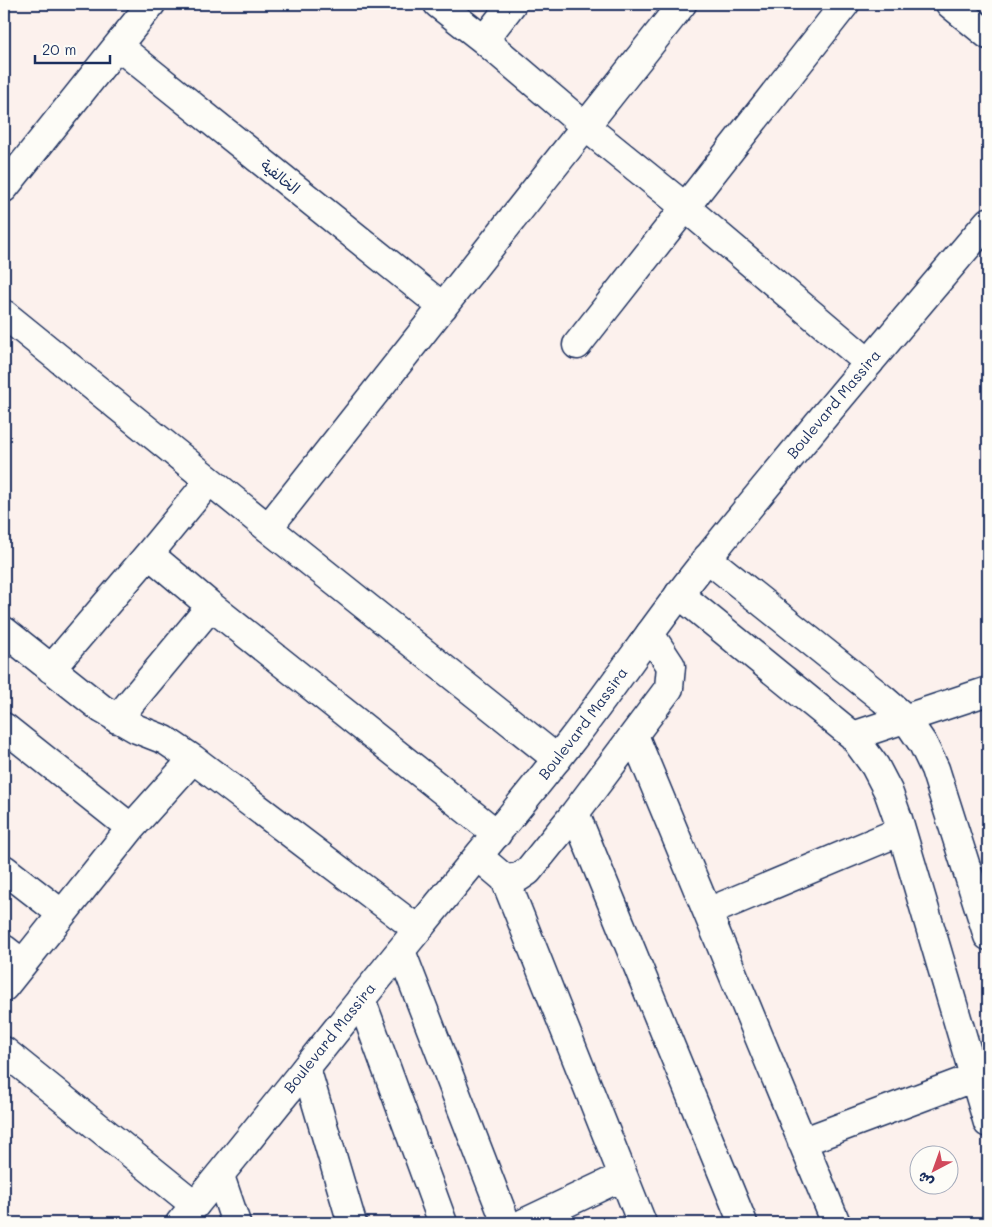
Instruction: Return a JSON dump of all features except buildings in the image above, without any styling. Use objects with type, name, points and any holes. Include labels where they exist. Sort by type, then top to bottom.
[{"type":"street","points":[[4,188],[150,4]]},
{"type":"street","points":[[438,4],[685,207],[869,363]]},
{"type":"street","points":[[484,40],[512,4]]},
{"type":"street","points":[[268,528],[682,4]]},
{"type":"street","points":[[577,345],[845,4]]},
{"type":"street","points":[[950,4],[988,35]]},
{"type":"street","name":"الخالفية","points":[[118,46],[443,307]]},
{"type":"street","name":"Boulevard Massira","points":[[187,1214],[220,1176],[417,929],[479,857],[557,759],[606,696],[707,558],[988,222]]},
{"type":"street","points":[[4,314],[209,481],[557,759]]},
{"type":"street","points":[[51,669],[209,481]]},
{"type":"street","points":[[149,554],[211,606],[497,834]]},
{"type":"street","points":[[707,558],[906,719],[923,744],[935,769],[988,936]]},
{"type":"street","points":[[679,594],[853,736],[875,766],[888,791],[902,831],[988,1123]]},
{"type":"street","points":[[117,719],[211,606]]},
{"type":"street","points":[[4,631],[102,709],[117,719],[165,740],[193,759],[417,929]]},
{"type":"street","points":[[505,879],[519,877],[528,870],[575,813],[669,688],[671,666],[650,634]]},
{"type":"street","points":[[853,736],[988,692]]},
{"type":"street","points":[[4,727],[131,828]]},
{"type":"street","points":[[634,735],[836,1223]]},
{"type":"street","points":[[4,987],[13,956],[62,914],[131,828],[193,759]]},
{"type":"street","points":[[575,813],[743,1223]]},
{"type":"street","points":[[708,912],[902,831]]},
{"type":"street","points":[[479,857],[505,879],[642,1223]]},
{"type":"street","points":[[4,869],[62,914]]},
{"type":"street","points":[[401,951],[506,1223]]},
{"type":"street","points":[[361,999],[443,1223]]},
{"type":"street","points":[[4,1051],[187,1214]]},
{"type":"street","points":[[306,1068],[352,1223]]},
{"type":"street","points":[[802,1142],[974,1077]]},
{"type":"street","points":[[220,1176],[236,1223]]},
{"type":"street","points":[[524,1223],[623,1176]]}]
